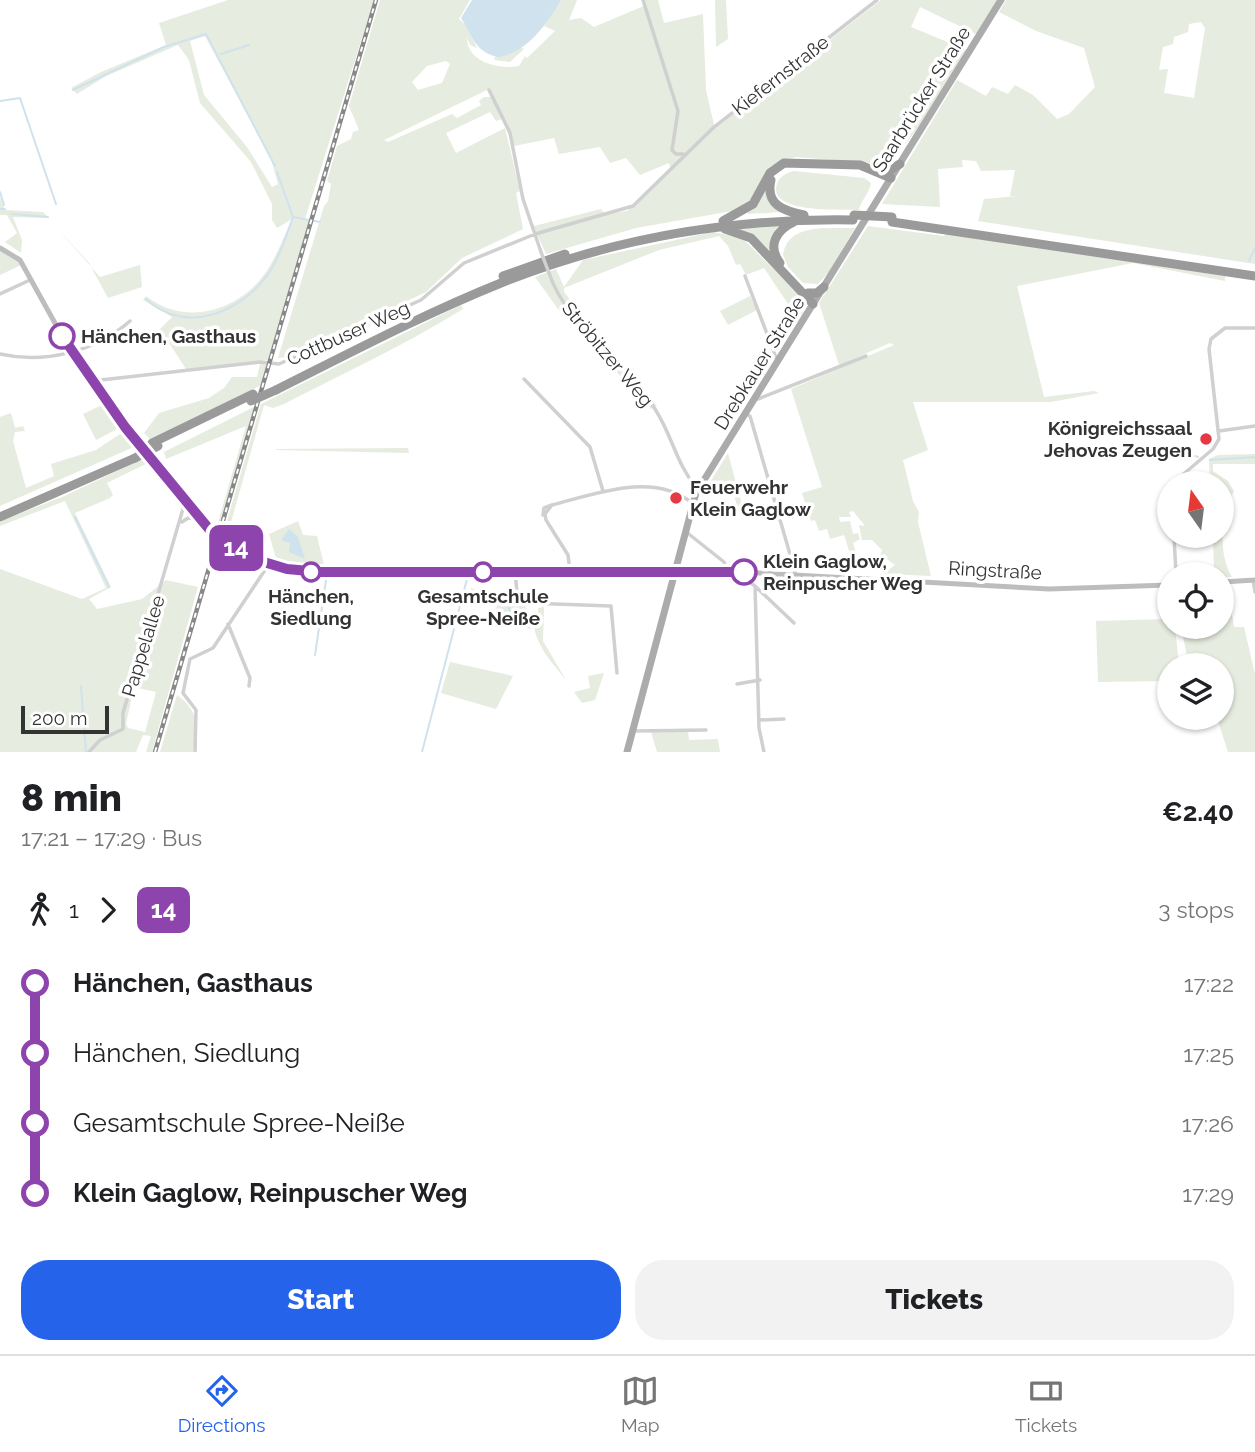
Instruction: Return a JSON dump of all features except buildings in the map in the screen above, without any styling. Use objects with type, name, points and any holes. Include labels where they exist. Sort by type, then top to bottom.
[{"type":"highway","points":[[723,221],[753,204],[771,173],[784,163],[860,165],[887,178]]},
{"type":"highway","points":[[887,178],[900,164]]},
{"type":"highway","points":[[802,218],[783,210],[771,196],[771,180],[785,167],[865,169],[887,178]]},
{"type":"highway","points":[[0,517],[501,283],[607,248],[713,227],[802,218]]},
{"type":"highway","points":[[802,218],[780,230],[774,247],[781,265],[815,302]]},
{"type":"highway","points":[[277,386],[426,310],[536,264],[622,238],[723,221],[802,218],[892,220],[1255,270]]},
{"type":"highway","points":[[892,220],[1255,276]]},
{"type":"highway","points":[[713,227],[733,230],[751,238],[815,302]]},
{"type":"highway","points":[[808,293],[817,292],[824,287]]},
{"type":"highway","points":[[0,511],[133,455]]},
{"type":"main road","name":"Saarbrücker Straße","points":[[900,164],[1000,0]]},
{"type":"main road","name":"Saarbrücker Straße","points":[[869,215],[887,178]]},
{"type":"main road","name":"Drebkauer Straße","points":[[627,752],[692,503],[869,215]]},
{"type":"main road","name":"Ringstraße","points":[[0,248],[20,260],[71,352],[201,520],[233,547],[277,567],[320,572],[747,572],[1094,591],[1157,585]]},
{"type":"main road","points":[[1234,581],[1254,580]]},
{"type":"street","points":[[643,0],[678,111],[673,150],[679,155],[686,154]]},
{"type":"street","name":"Kiefernstraße","points":[[464,263],[535,233],[597,215],[626,211],[713,128],[877,0]]},
{"type":"street","points":[[489,90],[510,133],[523,199],[535,233]]},
{"type":"street","name":"Ströbitzer Weg","points":[[535,233],[549,273],[565,304],[655,408],[683,473],[698,490]]},
{"type":"street","name":"Cottbuser Weg","points":[[92,381],[260,362],[279,364],[421,300],[464,263]]},
{"type":"street","points":[[745,276],[778,362]]},
{"type":"street","points":[[0,294],[31,279]]},
{"type":"street","points":[[0,354],[41,359],[71,352],[130,321]]},
{"type":"street","points":[[1187,471],[1216,447],[1219,431],[1210,342],[1222,330],[1255,328]]},
{"type":"street","points":[[755,398],[866,356]]},
{"type":"street","points":[[524,379],[590,447],[603,492]]},
{"type":"street","points":[[745,413],[750,416],[796,575]]},
{"type":"street","points":[[1219,431],[1255,426]]},
{"type":"street","points":[[603,485],[615,489]]},
{"type":"street","points":[[570,571],[568,555],[545,520],[543,509],[630,486],[672,492],[692,503]]},
{"type":"street","name":"Pappelallee","points":[[89,752],[100,740],[123,729],[123,713],[185,501]]},
{"type":"street","points":[[180,523],[188,518],[201,520]]},
{"type":"street","points":[[685,531],[724,562],[729,572]]},
{"type":"street","points":[[195,752],[196,710],[183,693],[190,659],[210,651],[269,564]]},
{"type":"street","points":[[515,571],[517,593],[530,604],[611,606],[617,673]]},
{"type":"street","points":[[747,572],[748,581],[794,623]]},
{"type":"street","points":[[1254,580],[1255,592]]},
{"type":"street","points":[[755,586],[760,680],[759,720],[764,752]]},
{"type":"street","points":[[228,624],[250,678],[249,686]]},
{"type":"street","points":[[737,684],[760,680]]},
{"type":"street","points":[[759,720],[784,719]]},
{"type":"street","points":[[633,728],[706,730]]},
{"type":"shaded area","points":[[228,0],[374,0],[305,219],[310,221],[268,360],[186,369],[160,329],[172,317],[143,300],[146,296],[162,306],[197,312],[232,303],[260,280],[274,259],[292,219],[277,228],[272,220],[272,204],[251,162],[200,103],[189,60],[178,45],[106,76],[77,94],[71,88],[101,72],[166,45],[159,23]],"holes":[[[205,36],[271,159],[278,184],[272,187],[247,147],[204,95],[190,41]]]},
{"type":"shaded area","points":[[380,0],[470,0],[459,19],[466,25],[477,48],[470,45],[467,38],[468,46],[478,58],[502,67],[519,66],[525,56],[527,58],[555,31],[544,26],[561,0],[577,0],[569,20],[581,18],[594,27],[646,5],[644,0],[658,0],[664,23],[703,14],[706,90],[715,129],[881,0],[998,0],[976,34],[920,7],[911,27],[967,50],[915,132],[891,159],[882,164],[796,157],[782,160],[770,167],[750,200],[732,211],[636,228],[546,254],[537,234],[627,211],[671,171],[669,163],[640,175],[626,158],[610,163],[600,147],[559,154],[554,138],[514,146],[489,89],[384,140],[388,142],[452,114],[457,118],[481,105],[479,101],[484,97],[491,97],[501,119],[496,121],[490,112],[446,133],[456,153],[505,128],[520,191],[516,193],[523,229],[462,258],[426,292],[289,357],[278,358],[324,206],[328,201],[331,184],[327,181],[337,146],[351,139],[353,132],[359,130],[349,106]],"holes":[[[446,61],[450,64],[442,83],[418,90],[412,82],[427,66]]]},
{"type":"shaded area","points":[[715,0],[726,0],[728,39],[716,47]]},
{"type":"shaded area","points":[[1006,0],[1255,0],[1255,264],[978,221],[984,199],[1019,196],[1010,196],[1015,170],[981,171],[976,161],[962,160],[963,167],[938,169],[940,207],[882,204],[957,80],[986,96],[992,87],[1008,94],[1015,85],[1033,95],[1057,119],[1069,114],[1095,87],[1084,48],[1036,31],[999,12]],"holes":[[[1201,22],[1205,28],[1194,98],[1164,93],[1168,69],[1159,70],[1163,47],[1173,44],[1174,37],[1188,32],[1189,24]]]},
{"type":"shaded area","points":[[520,47],[524,49],[510,62],[494,60],[495,57]]},
{"type":"shaded area","points":[[794,171],[864,178],[871,183],[859,210],[808,208],[783,201],[777,194],[780,179]]},
{"type":"shaded area","points":[[766,188],[781,212],[748,214],[748,211]]},
{"type":"shaded area","points":[[0,197],[5,210],[43,212],[55,226],[48,218],[13,217],[22,240],[21,253],[5,242],[17,233],[7,215],[0,215]]},
{"type":"shaded area","points":[[601,209],[604,213],[536,232],[534,226]]},
{"type":"shaded area","points":[[783,225],[772,256],[750,234],[737,228]]},
{"type":"shaded area","points":[[55,226],[89,263],[91,267]]},
{"type":"shaded area","points":[[868,226],[944,236],[946,233],[1225,276],[1225,281],[1133,263],[1017,286],[1044,397],[1094,391],[1099,393],[1051,402],[913,402],[928,450],[903,460],[913,501],[919,512],[918,522],[931,576],[883,574],[895,565],[884,557],[874,560],[872,556],[880,555],[882,550],[872,540],[862,540],[859,525],[865,526],[853,511],[849,512],[851,517],[839,517],[840,522],[850,521],[853,534],[858,533],[860,539],[853,543],[858,558],[852,560],[844,535],[830,539],[827,529],[819,531],[815,520],[811,521],[802,493],[822,487],[791,389],[894,345],[890,343],[839,365],[819,303]]},
{"type":"shaded area","points":[[822,228],[855,228],[829,272],[818,284],[803,283],[788,267],[783,255],[786,244],[801,232]]},
{"type":"shaded area","points":[[713,232],[741,237],[801,296],[806,306],[798,322],[789,320],[794,313],[764,268],[746,275],[740,264],[736,265],[728,246],[719,236],[659,250],[564,288],[564,292],[657,406],[651,409],[558,309],[535,277],[556,269],[564,287],[583,260]]},
{"type":"shaded area","points":[[0,250],[13,255],[21,265],[0,275]]},
{"type":"shaded area","points":[[140,265],[142,287],[108,298],[91,267],[100,277]]},
{"type":"shaded area","points":[[750,296],[757,310],[728,325],[720,311]]},
{"type":"shaded area","points":[[461,305],[463,309],[375,358],[284,404],[273,408],[264,405],[228,533],[224,531],[261,404]]},
{"type":"shaded area","points":[[260,364],[267,364],[262,385],[150,439],[144,433],[159,413],[209,398],[224,388],[232,377],[257,377]]},
{"type":"shaded area","points":[[104,404],[121,427],[96,440],[83,414]]},
{"type":"shaded area","points":[[256,406],[220,528],[217,526],[246,426],[166,459],[164,452]]},
{"type":"shaded area","points":[[11,413],[15,428],[23,426],[25,431],[15,432],[13,441],[26,488],[54,476],[51,464],[96,450],[126,430],[136,446],[0,506],[0,417]]},
{"type":"shaded area","points":[[408,448],[409,453],[276,450],[276,449]]},
{"type":"shaded area","points":[[728,453],[742,505],[737,506],[732,487],[721,494],[718,486],[704,492]]},
{"type":"shaded area","points":[[1255,454],[1255,464],[1213,464],[1213,471],[1210,471],[1209,459],[1218,455]]},
{"type":"shaded area","points":[[147,457],[150,462],[107,483],[113,495],[110,498],[75,513],[111,587],[89,599],[97,609],[142,599],[166,580],[198,587],[152,752],[146,752],[151,736],[143,735],[136,752],[0,752],[0,569],[82,599],[106,588],[65,501],[0,526],[0,521],[62,497]],"holes":[[[134,687],[156,692],[145,732],[128,728],[126,724]]]},
{"type":"shaded area","points":[[298,521],[303,535],[317,536],[324,565],[300,566],[276,558],[269,534]]},
{"type":"shaded area","points":[[1213,548],[1223,548],[1226,562],[1214,562]]},
{"type":"shaded area","points":[[471,588],[491,596],[470,591]]},
{"type":"shaded area","points":[[511,597],[524,605],[531,629],[493,621],[499,598]]},
{"type":"shaded area","points":[[544,607],[543,641],[566,680],[544,651],[536,635],[533,616],[538,615],[538,608]]},
{"type":"shaded area","points":[[1157,619],[1157,639],[1176,639],[1178,653],[1157,653],[1157,681],[1098,682],[1096,621]]},
{"type":"shaded area","points":[[460,627],[450,662],[513,676],[496,709],[441,693]]},
{"type":"shaded area","points":[[1234,627],[1244,627],[1255,674],[1255,752],[1228,752],[1221,730],[1234,730],[1234,653],[1186,653],[1184,639],[1234,639]]},
{"type":"shaded area","points":[[604,673],[595,700],[582,703],[574,692],[590,688],[588,676]]},
{"type":"shaded area","points":[[177,695],[185,701],[195,720],[193,752],[160,752]]},
{"type":"shaded area","points":[[688,731],[689,740],[718,739],[720,752],[657,752],[651,732]]},
{"type":"water","points":[[472,0],[561,0],[543,28],[527,44],[498,57],[479,47],[461,18]]},
{"type":"water","points":[[289,529],[298,537],[305,559],[289,552],[290,543],[281,540]]},
{"type":"waterway","points":[[73,90],[164,47],[206,34],[275,166]]},
{"type":"waterway","points":[[221,54],[249,45]]},
{"type":"waterway","points":[[20,98],[56,204]]},
{"type":"waterway","points":[[0,101],[20,98]]},
{"type":"waterway","points":[[277,172],[293,217],[320,222]]},
{"type":"waterway","points":[[0,192],[4,205]]},
{"type":"waterway","points":[[0,209],[5,209]]},
{"type":"waterway","points":[[12,214],[48,217]]},
{"type":"waterway","points":[[146,299],[162,310],[179,316],[215,314],[232,307],[261,283],[272,268],[293,217]]},
{"type":"waterway","points":[[1249,261],[1255,248]]},
{"type":"waterway","points":[[1169,448],[1198,457]]},
{"type":"waterway","points":[[1210,460],[1255,457]]},
{"type":"waterway","points":[[75,517],[109,587]]},
{"type":"waterway","points":[[312,576],[315,579],[467,579],[422,752]]},
{"type":"waterway","points":[[315,655],[326,580]]},
{"type":"waterway","points":[[507,600],[512,620],[524,624]]},
{"type":"waterway","points":[[81,686],[86,752]]},
{"type":"railway","points":[[155,752],[376,0]]},
{"type":"bus line","name":"14","points":[[62,336],[125,427],[209,529],[254,559],[287,569],[320,572],[744,572]]},
{"type":"place","name":"Hänchen, Gasthaus","points":[[62,336]]},
{"type":"place","name":"Königreichssaal Jehovas Zeugen","points":[[1206,439]]},
{"type":"place","name":"Feuerwehr Klein Gaglow","points":[[676,498]]},
{"type":"place","name":"Hänchen, Siedlung","points":[[311,572]]},
{"type":"place","name":"Gesamtschule Spree-Neiße","points":[[483,572]]},
{"type":"place","name":"Klein Gaglow, Reinpuscher Weg","points":[[744,572]]}]
